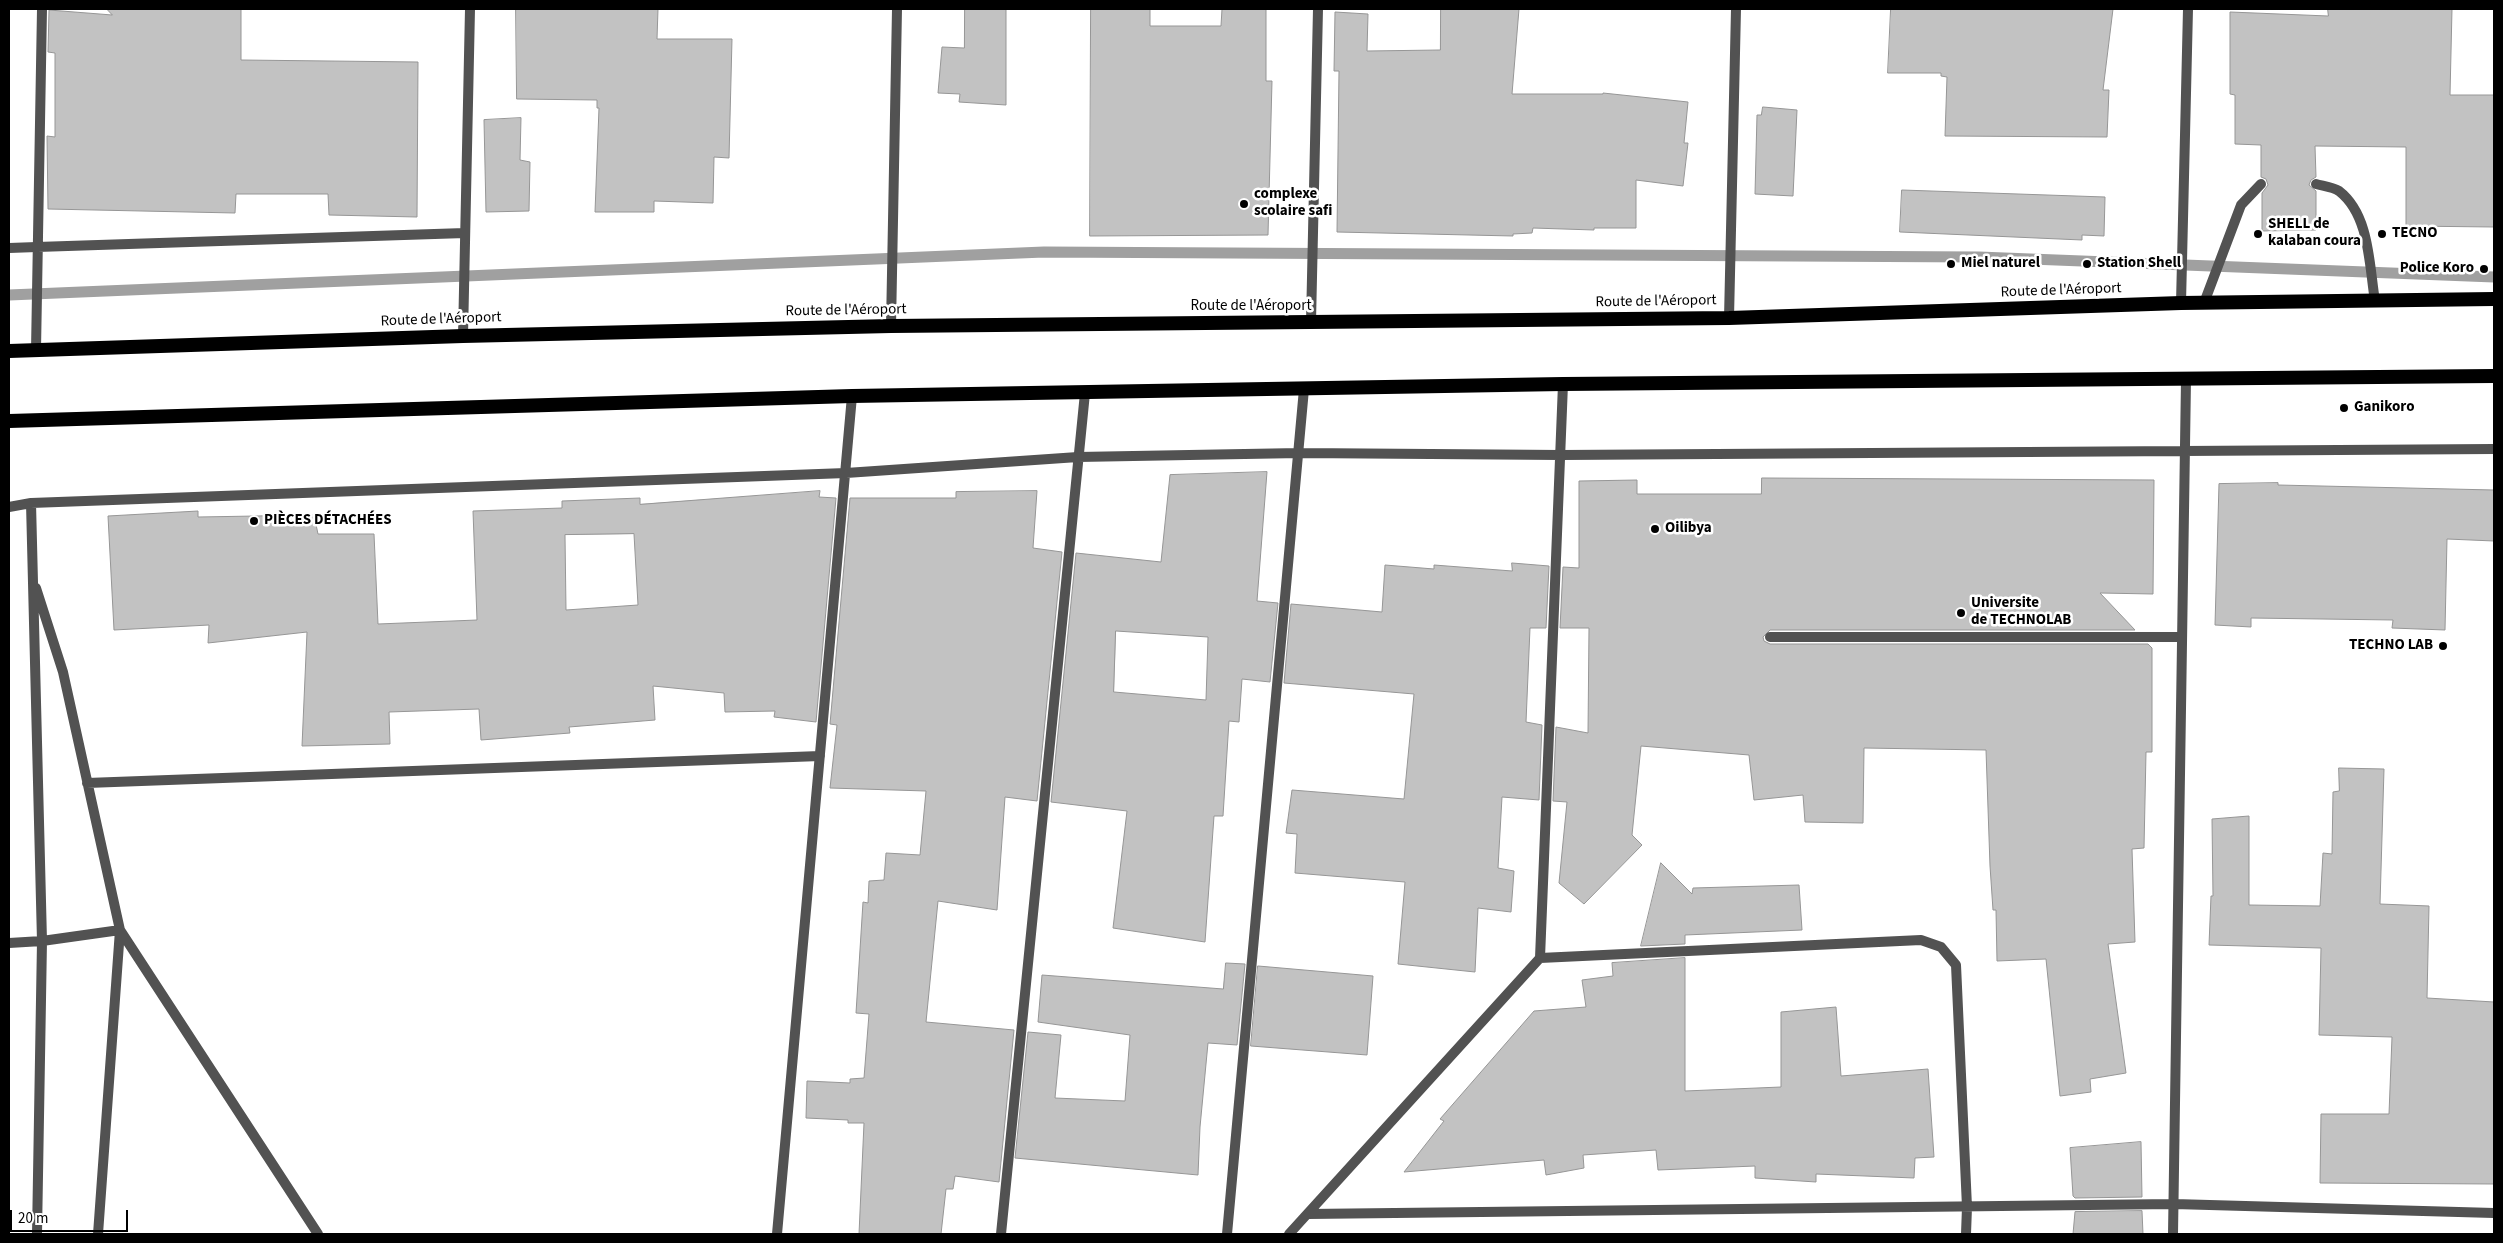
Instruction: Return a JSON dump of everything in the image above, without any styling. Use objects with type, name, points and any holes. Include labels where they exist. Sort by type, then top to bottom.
[{"type":"highway","name":"Route de l'Aéroport","points":[[9,351],[463,336],[891,326],[1729,318],[2181,303],[2494,299]]},
{"type":"highway","points":[[9,420],[852,396],[1563,384],[2494,376]]},
{"type":"street","points":[[36,350],[42,9]]},
{"type":"street","points":[[463,336],[470,9]]},
{"type":"street","points":[[891,326],[897,9]]},
{"type":"street","points":[[1311,322],[1318,9]]},
{"type":"street","points":[[1729,318],[1736,9]]},
{"type":"street","points":[[2181,303],[2188,9]]},
{"type":"street","points":[[2204,303],[2241,205],[2262,184]]},
{"type":"street","points":[[2316,184],[2337,189],[2351,203],[2361,222],[2375,301]]},
{"type":"street","points":[[9,248],[465,233]]},
{"type":"street","points":[[2173,1234],[2186,380]]},
{"type":"street","points":[[1289,1234],[1540,958],[1563,384]]},
{"type":"street","points":[[1227,1234],[1300,453],[1304,389]]},
{"type":"street","points":[[1001,1234],[1085,392]]},
{"type":"street","points":[[776,1234],[852,396]]},
{"type":"street","points":[[9,507],[31,503],[846,473],[1078,457],[1300,453],[1560,455],[2494,450]]},
{"type":"street","points":[[31,503],[42,941],[37,1234]]},
{"type":"street","points":[[32,578],[63,672],[120,930],[98,1234]]},
{"type":"street","points":[[1770,637],[2182,637]]},
{"type":"street","points":[[88,783],[820,756]]},
{"type":"street","points":[[9,943],[42,941],[120,930]]},
{"type":"street","points":[[120,930],[318,1234]]},
{"type":"street","points":[[1540,958],[1921,940],[1941,947],[1956,964],[1967,1207],[1966,1234]]},
{"type":"street","points":[[1308,1214],[2174,1204],[2494,1213]]},
{"type":"building","points":[[107,9],[241,9],[241,60],[418,62],[417,217],[329,215],[328,194],[236,194],[235,213],[48,209],[47,136],[55,137],[55,53],[48,52],[49,10],[112,15]]},
{"type":"building","points":[[516,9],[658,9],[657,39],[732,39],[729,158],[714,157],[713,203],[654,201],[654,212],[595,212],[599,108],[597,108],[597,100],[517,99]]},
{"type":"building","points":[[965,9],[1006,9],[1006,105],[959,102],[960,94],[938,93],[942,47],[964,48]]},
{"type":"building","points":[[1091,9],[1150,9],[1150,26],[1221,26],[1222,9],[1266,9],[1266,81],[1272,81],[1268,235],[1090,236]]},
{"type":"building","points":[[1441,9],[1519,9],[1512,94],[1603,93],[1688,102],[1684,143],[1688,143],[1683,186],[1636,180],[1636,228],[1594,228],[1594,230],[1533,228],[1532,233],[1513,234],[1513,236],[1337,232],[1339,71],[1334,71],[1335,12],[1368,14],[1367,51],[1440,50]]},
{"type":"building","points":[[1891,9],[2113,9],[2103,90],[2109,90],[2107,137],[1945,136],[1947,77],[1941,76],[1941,73],[1888,73]]},
{"type":"building","points":[[2328,9],[2452,9],[2450,95],[2494,95],[2494,227],[2406,226],[2406,147],[2315,146],[2316,177],[2311,180],[2309,185],[2316,191],[2316,230],[2262,231],[2262,193],[2268,185],[2266,179],[2261,177],[2261,145],[2235,144],[2235,95],[2230,94],[2230,12],[2328,16]]},
{"type":"building","points":[[1763,107],[1797,110],[1793,196],[1755,194],[1757,115],[1761,115]]},
{"type":"building","points":[[521,118],[520,160],[530,162],[529,211],[486,212],[484,120]]},
{"type":"building","points":[[1902,190],[2105,197],[2104,236],[2082,235],[2082,240],[1900,232]]},
{"type":"building","points":[[1267,472],[1257,601],[1278,603],[1270,682],[1242,679],[1239,722],[1229,721],[1223,816],[1214,816],[1205,942],[1113,928],[1127,811],[1051,802],[1076,553],[1161,562],[1170,475]],"holes":[[[1116,631],[1208,637],[1206,700],[1114,692]]]},
{"type":"building","points":[[1762,478],[2154,480],[2153,594],[2100,593],[2135,630],[1770,630],[1763,637],[1764,641],[1770,644],[2148,644],[2152,648],[2152,752],[2146,752],[2144,848],[2132,849],[2135,942],[2108,944],[2126,1073],[2090,1079],[2091,1092],[2060,1096],[2046,959],[1997,961],[1996,910],[1993,910],[1990,866],[1986,750],[1864,748],[1863,823],[1805,822],[1803,795],[1754,800],[1749,755],[1641,746],[1632,835],[1642,845],[1584,904],[1559,883],[1567,802],[1553,801],[1556,727],[1588,733],[1589,628],[1560,628],[1563,567],[1579,568],[1579,481],[1637,480],[1637,494],[1761,494]]},
{"type":"building","points":[[2278,483],[2278,485],[2494,490],[2494,541],[2447,539],[2445,630],[2392,628],[2393,620],[2251,618],[2251,627],[2215,625],[2219,484]]},
{"type":"building","points":[[820,491],[819,497],[836,498],[816,722],[774,717],[775,711],[725,712],[724,693],[653,686],[655,720],[569,727],[570,733],[481,740],[479,709],[389,712],[390,744],[302,746],[307,632],[208,643],[209,625],[114,630],[108,516],[198,511],[198,517],[314,515],[318,534],[374,534],[378,624],[477,620],[473,511],[562,508],[562,501],[640,498],[640,504]],"holes":[[[634,534],[638,605],[566,610],[565,535]]]},
{"type":"building","points":[[1037,491],[1033,548],[1062,552],[1037,801],[1005,797],[997,910],[938,901],[926,1022],[1014,1030],[999,1182],[955,1176],[953,1189],[946,1189],[941,1234],[859,1234],[864,1123],[848,1123],[848,1120],[806,1118],[807,1081],[850,1083],[850,1079],[864,1078],[869,1014],[856,1013],[863,902],[868,903],[869,881],[884,880],[886,853],[920,855],[926,791],[830,788],[837,725],[830,724],[850,498],[956,498],[956,492]]},
{"type":"building","points":[[1512,563],[1549,566],[1546,628],[1530,628],[1526,722],[1542,725],[1539,800],[1502,797],[1498,868],[1514,871],[1511,912],[1478,908],[1475,972],[1398,964],[1405,882],[1295,873],[1297,834],[1286,833],[1292,790],[1404,799],[1414,694],[1284,683],[1291,604],[1382,612],[1385,565],[1434,569],[1434,565],[1512,571]]},
{"type":"building","points":[[2339,768],[2384,769],[2380,904],[2429,906],[2427,998],[2494,1002],[2494,1184],[2320,1183],[2321,1114],[2389,1114],[2392,1037],[2319,1035],[2321,948],[2209,945],[2211,896],[2213,896],[2212,819],[2249,816],[2249,905],[2320,906],[2323,853],[2332,854],[2333,792],[2339,791]]},
{"type":"building","points":[[1661,863],[1692,894],[1693,888],[1799,885],[1802,930],[1685,935],[1685,944],[1641,946]]},
{"type":"building","points":[[1685,958],[1685,1091],[1781,1087],[1781,1012],[1836,1007],[1841,1076],[1928,1069],[1934,1157],[1915,1158],[1914,1178],[1816,1174],[1816,1182],[1755,1178],[1755,1166],[1658,1170],[1656,1150],[1583,1155],[1584,1168],[1546,1175],[1544,1160],[1404,1172],[1444,1121],[1440,1119],[1534,1011],[1586,1007],[1582,980],[1613,976],[1612,963]]},
{"type":"building","points":[[1226,963],[1245,964],[1237,1045],[1208,1043],[1200,1127],[1198,1175],[1015,1158],[1028,1032],[1061,1035],[1055,1098],[1125,1101],[1130,1035],[1038,1022],[1042,975],[1223,989]]},
{"type":"building","points":[[1258,966],[1373,976],[1367,1055],[1251,1046]]},
{"type":"building","points":[[2141,1142],[2142,1197],[2075,1198],[2073,1196],[2070,1148]]},
{"type":"building","points":[[2142,1211],[2143,1234],[2073,1234],[2075,1212]]},
{"type":"waterway","points":[[9,295],[1044,252],[1979,257],[2494,277]]},
{"type":"place","name":"complexe scolaire safi","points":[[1244,204]]},
{"type":"place","name":"SHELL de kalaban coura","points":[[2258,234]]},
{"type":"place","name":"TECNO","points":[[2382,234]]},
{"type":"place","name":"Miel naturel","points":[[1951,264]]},
{"type":"place","name":"Station Shell","points":[[2087,264]]},
{"type":"place","name":"Police Koro","points":[[2484,269]]},
{"type":"place","name":"Ganikoro","points":[[2344,408]]},
{"type":"place","name":"PIÈCES DÉTACHÉES","points":[[254,521]]},
{"type":"place","name":"Oilibya","points":[[1655,529]]},
{"type":"place","name":"Universite de TECHNOLAB","points":[[1961,613]]},
{"type":"place","name":"TECHNO LAB","points":[[2443,646]]}]
